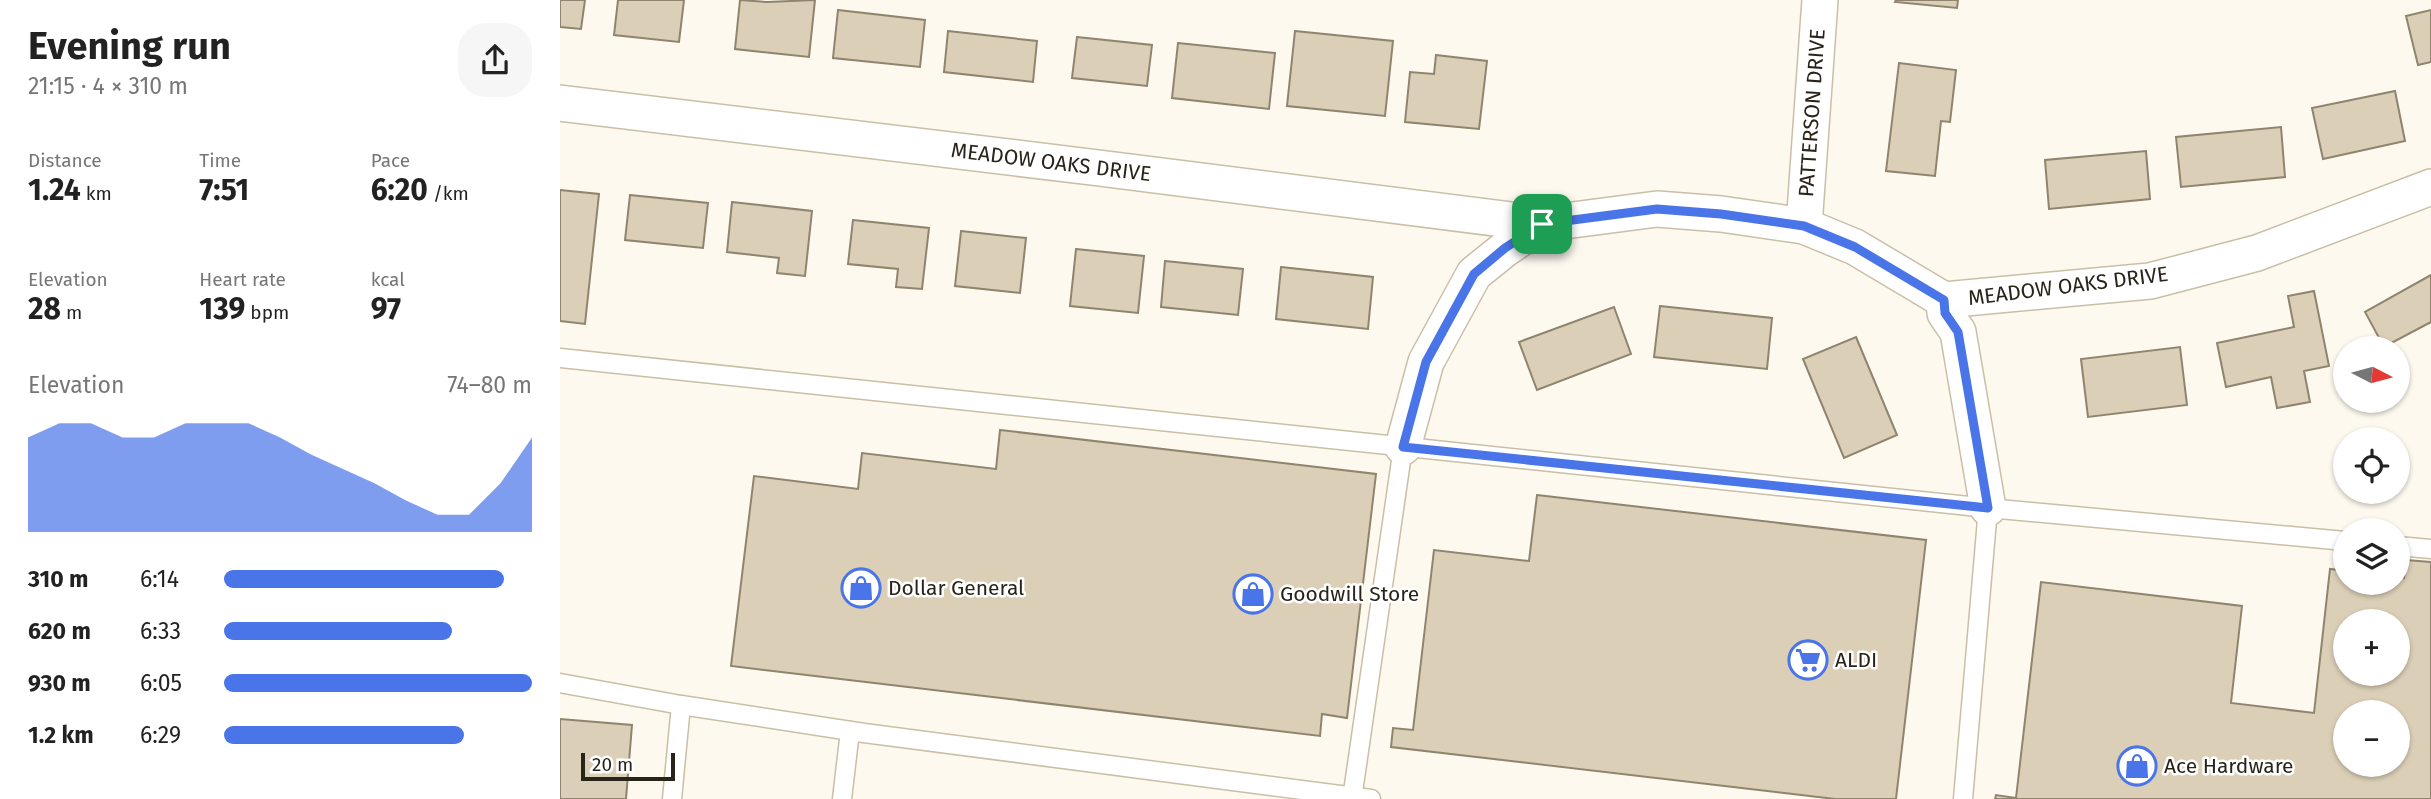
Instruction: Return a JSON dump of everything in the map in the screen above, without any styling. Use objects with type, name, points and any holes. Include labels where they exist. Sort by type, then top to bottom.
[{"type":"street","name":"PATTERSON DRIVE","points":[[1804,226],[1820,0]]},
{"type":"street","name":"MEADOW OAKS DRIVE","points":[[560,103],[1542,224],[1657,209],[1721,214],[1804,226],[1855,247],[1944,300],[2150,281],[2257,253],[2431,187]]},
{"type":"street","name":"MEADOW OAKS DRIVE","points":[[1403,447],[1426,362],[1474,274],[1505,248],[1542,224]]},
{"type":"street","points":[[1944,300],[1945,313],[1958,332],[1988,508]]},
{"type":"lane","points":[[560,358],[1988,508],[2333,540]]},
{"type":"lane","points":[[1352,798],[1403,447]]},
{"type":"lane","points":[[1963,799],[1988,508]]},
{"type":"lane","points":[[2410,547],[2431,549]]},
{"type":"lane","points":[[560,682],[681,705],[850,731],[1371,799]]},
{"type":"lane","points":[[672,799],[681,705]]},
{"type":"lane","points":[[842,799],[850,731]]},
{"type":"building","points":[[560,0],[585,0],[581,29],[560,27]]},
{"type":"building","points":[[618,0],[684,0],[679,42],[614,35]]},
{"type":"building","points":[[740,0],[815,0],[809,57],[735,49]]},
{"type":"building","points":[[1958,0],[1957,8],[1895,2]]},
{"type":"building","points":[[838,10],[925,20],[920,67],[833,58]]},
{"type":"building","points":[[2431,10],[2431,62],[2418,65],[2406,16]]},
{"type":"building","points":[[948,31],[1037,41],[1033,82],[944,72]]},
{"type":"building","points":[[1295,31],[1393,41],[1385,116],[1287,106]]},
{"type":"building","points":[[1077,37],[1152,45],[1147,86],[1072,78]]},
{"type":"building","points":[[1178,43],[1275,53],[1269,109],[1172,98]]},
{"type":"building","points":[[1436,55],[1487,61],[1479,129],[1405,122],[1410,72],[1434,74]]},
{"type":"building","points":[[1899,63],[1956,70],[1950,122],[1941,121],[1935,176],[1886,171]]},
{"type":"building","points":[[2395,91],[2405,141],[2323,159],[2312,108]]},
{"type":"building","points":[[2281,127],[2285,177],[2181,187],[2176,137]]},
{"type":"building","points":[[2146,151],[2150,199],[2049,209],[2045,160]]},
{"type":"building","points":[[560,190],[599,194],[585,324],[560,321]]},
{"type":"building","points":[[630,195],[708,203],[703,248],[625,240]]},
{"type":"building","points":[[732,202],[812,211],[805,276],[777,273],[779,258],[727,252]]},
{"type":"building","points":[[853,220],[929,228],[922,289],[896,287],[898,269],[848,264]]},
{"type":"building","points":[[961,231],[1026,238],[1020,293],[955,286]]},
{"type":"building","points":[[1076,249],[1144,256],[1138,313],[1070,306]]},
{"type":"building","points":[[1165,261],[1243,269],[1238,315],[1161,307]]},
{"type":"building","points":[[1281,267],[1373,277],[1368,329],[1276,319]]},
{"type":"building","points":[[2431,275],[2431,322],[2405,336],[2378,336],[2365,312]]},
{"type":"building","points":[[2314,291],[2329,366],[2304,371],[2310,402],[2277,408],[2271,377],[2226,387],[2217,343],[2294,327],[2288,296]]},
{"type":"building","points":[[1660,306],[1772,318],[1767,369],[1654,357]]},
{"type":"building","points":[[1614,307],[1631,354],[1537,390],[1519,342]]},
{"type":"building","points":[[1856,337],[1897,435],[1844,458],[1803,359]]},
{"type":"building","points":[[2180,347],[2187,405],[2088,417],[2081,359]]},
{"type":"building","points":[[1000,430],[1376,474],[1347,718],[1322,714],[1320,736],[731,666],[754,476],[858,489],[862,453],[996,469]]},
{"type":"building","points":[[1537,495],[1926,540],[1896,799],[1835,799],[1391,747],[1393,728],[1413,730],[1434,550],[1529,561]]},
{"type":"building","points":[[2410,560],[2431,562],[2431,799],[1995,799],[1996,795],[2016,798],[2041,582],[2242,606],[2231,703],[2314,713],[2330,569],[2333,569],[2333,595],[2410,595]]},
{"type":"building","points":[[560,719],[632,725],[626,799],[560,799]]},
{"type":"place","name":"Dollar General","points":[[861,588]]},
{"type":"place","name":"Goodwill Store","points":[[1253,594]]},
{"type":"place","name":"ALDI","points":[[1808,660]]},
{"type":"place","name":"Ace Hardware","points":[[2137,766]]},
{"type":"route","points":[[1657,209],[1721,214],[1804,226],[1855,247],[1944,300],[1945,313],[1958,332],[1988,508],[1403,447],[1426,362],[1474,274],[1505,248],[1542,224],[1657,209]]}]
